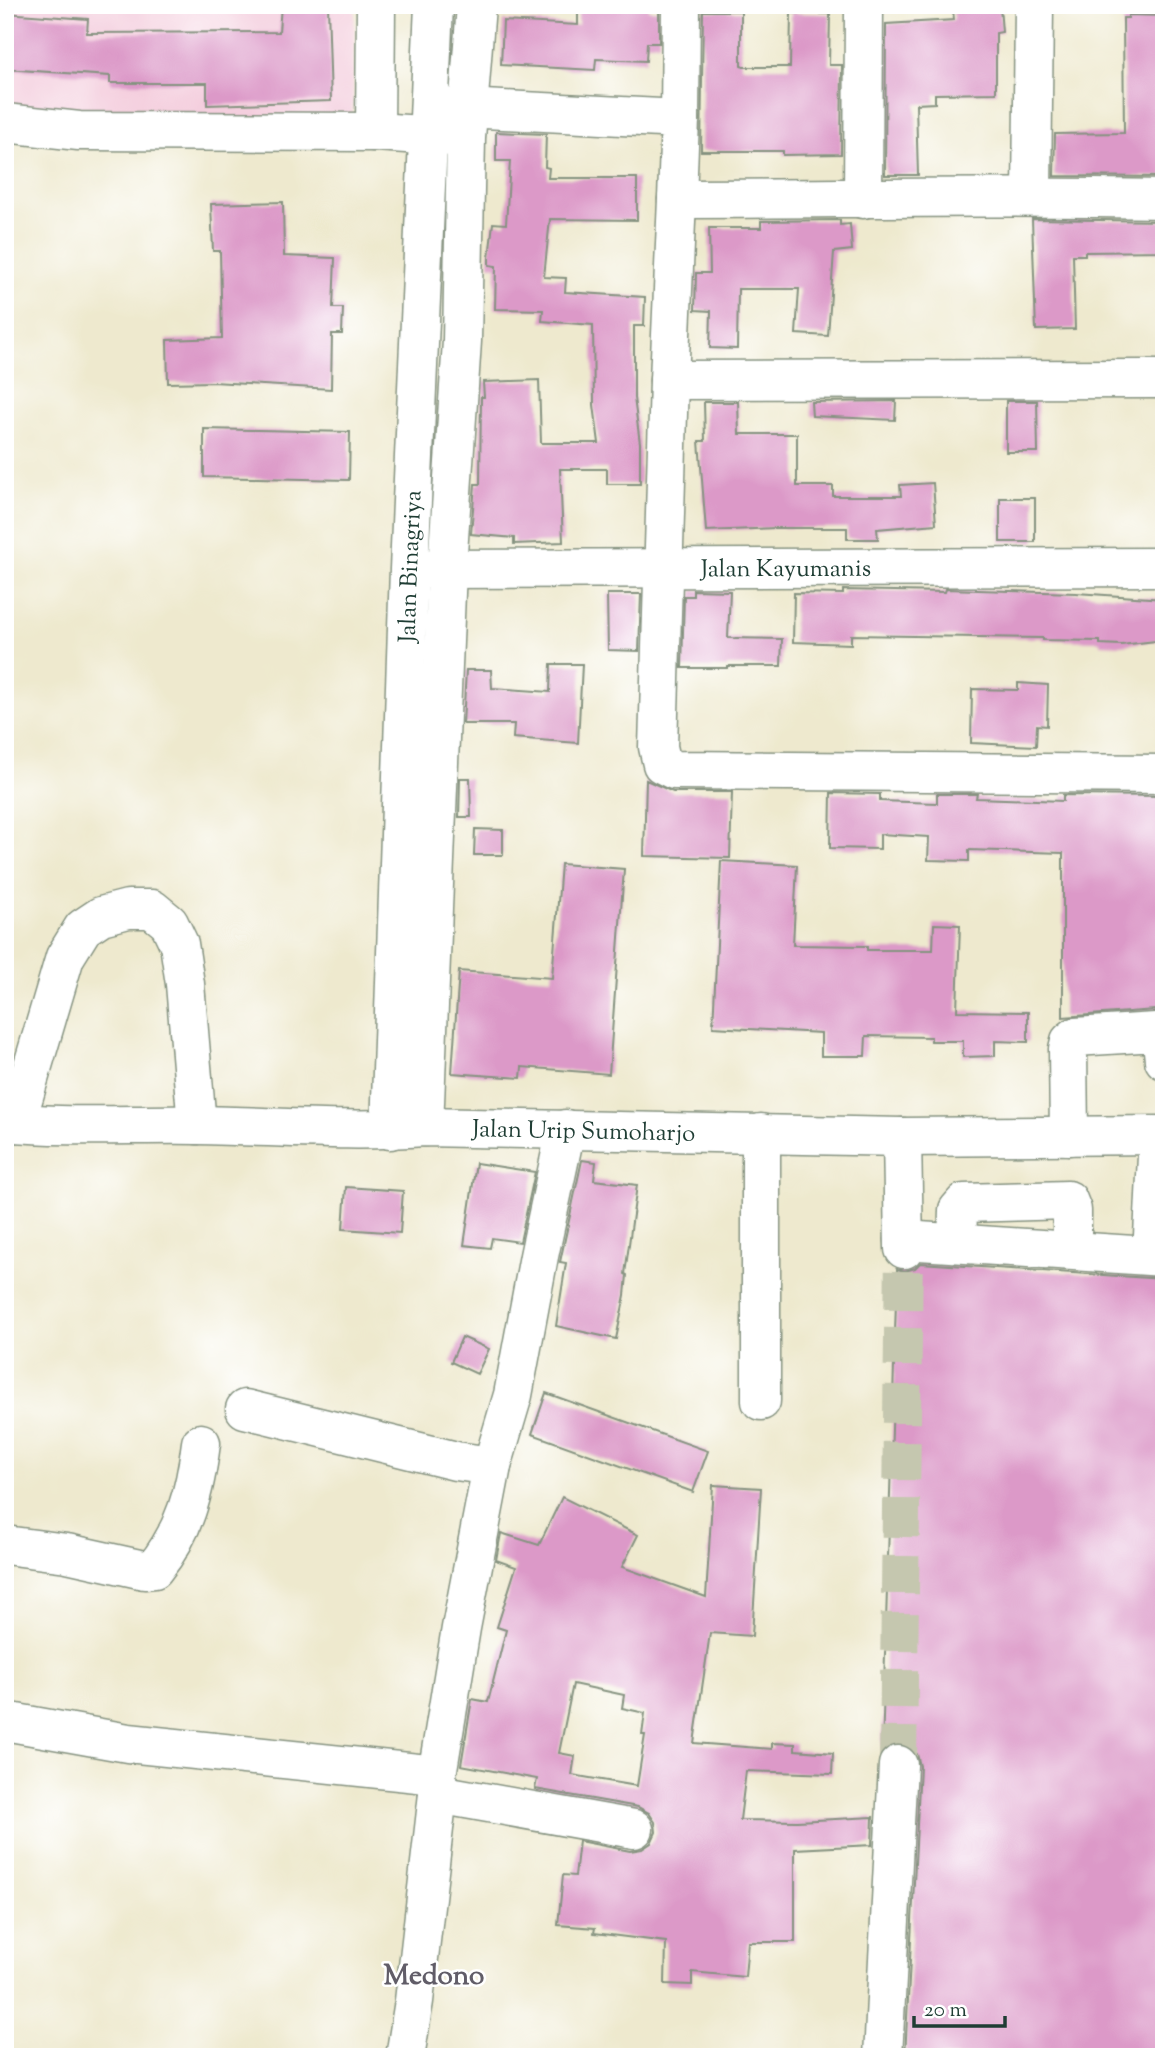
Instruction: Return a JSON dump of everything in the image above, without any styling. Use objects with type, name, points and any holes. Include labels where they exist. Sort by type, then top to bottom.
[{"type":"street","points":[[376,5],[410,127]]},
{"type":"street","name":"Jalan Binagriya","points":[[407,1128],[404,729],[421,335],[410,127],[433,5]]},
{"type":"street","name":"Jalan Binagriya","points":[[407,1128],[442,730],[447,569],[462,341],[468,123],[476,5]]},
{"type":"street","points":[[681,5],[680,119],[658,747],[662,764],[674,770],[1164,774]]},
{"type":"street","points":[[863,199],[864,5]]},
{"type":"street","points":[[1032,196],[1034,5]]},
{"type":"street","points":[[5,123],[79,131],[410,127],[468,123],[680,119]]},
{"type":"street","points":[[677,199],[1032,196],[1164,199]]},
{"type":"street","points":[[421,335],[462,341]]},
{"type":"street","points":[[670,380],[1164,379]]},
{"type":"street","name":"Jalan Kayumanis","points":[[409,569],[1164,567]]},
{"type":"street","points":[[404,729],[442,730]]},
{"type":"street","points":[[11,1122],[65,957],[83,928],[101,916],[128,909],[152,909],[169,923],[179,944],[197,1125]]},
{"type":"street","points":[[1069,1136],[1070,1041],[1075,1037],[1156,1032],[1162,1041],[1164,1060]]},
{"type":"street","name":"Jalan Urip Sumoharjo","points":[[11,1122],[63,1126],[566,1129],[902,1137],[1161,1135]]},
{"type":"street","points":[[405,2057],[414,2001],[437,1785],[461,1628],[492,1466],[513,1395],[566,1129]]},
{"type":"street","points":[[761,1133],[761,1401]]},
{"type":"street","points":[[902,1137],[904,1245],[957,1243],[1158,1256],[1161,1135]]},
{"type":"street","points":[[957,1243],[958,1209],[964,1203],[1068,1200],[1072,1209],[1072,1250]]},
{"type":"street","points":[[245,1409],[456,1461],[492,1466]]},
{"type":"street","points":[[5,1545],[67,1553],[144,1570],[154,1569],[183,1525],[190,1505],[201,1443]]},
{"type":"street","points":[[5,1721],[128,1743],[437,1785],[634,1829]]},
{"type":"street","points":[[883,2057],[898,1765]]},
{"type":"shaded area","points":[[5,5],[355,5],[352,144],[5,137]]},
{"type":"building","points":[[281,5],[328,5],[331,101],[207,105],[207,83],[110,83],[110,76],[5,69],[5,13],[88,19],[87,33],[279,32]]},
{"type":"building","points":[[578,5],[648,5],[648,10],[659,10],[659,43],[647,43],[646,61],[596,59],[595,70],[501,65],[503,21],[578,25]]},
{"type":"building","points":[[1000,7],[1002,32],[996,33],[996,93],[935,94],[935,103],[916,104],[918,175],[885,175],[886,24],[954,20],[953,10]]},
{"type":"building","points":[[703,11],[741,11],[741,66],[744,67],[790,67],[791,13],[830,14],[829,65],[842,65],[841,154],[783,155],[783,151],[701,151]]},
{"type":"building","points":[[1128,15],[1164,16],[1164,177],[1054,176],[1055,134],[1124,133],[1123,18],[1128,18]]},
{"type":"building","points":[[496,132],[546,134],[545,167],[549,168],[548,178],[637,178],[637,220],[550,219],[544,277],[566,278],[565,292],[645,297],[644,326],[634,326],[634,398],[640,443],[640,484],[607,484],[607,469],[560,469],[563,542],[514,544],[514,538],[471,534],[475,484],[480,484],[483,382],[539,380],[541,443],[599,443],[594,405],[593,325],[542,321],[543,310],[495,309],[496,266],[489,265],[489,258],[493,223],[506,224],[510,161],[496,161]]},
{"type":"building","points":[[283,202],[284,256],[335,258],[333,308],[343,308],[342,334],[332,334],[331,389],[213,382],[168,383],[167,340],[222,338],[220,251],[213,251],[211,204]]},
{"type":"building","points":[[1032,219],[1164,221],[1164,251],[1085,252],[1085,255],[1073,255],[1075,329],[1036,330]]},
{"type":"building","points":[[840,220],[840,225],[850,224],[852,250],[834,252],[828,336],[796,334],[799,289],[738,289],[737,349],[710,348],[711,311],[695,310],[696,273],[710,273],[709,228],[761,228],[761,221]]},
{"type":"building","points":[[896,401],[895,420],[812,416],[811,402]]},
{"type":"building","points":[[1006,401],[1037,401],[1038,452],[1006,452]]},
{"type":"building","points":[[704,402],[738,402],[739,434],[797,434],[797,486],[833,486],[833,496],[901,496],[900,485],[933,483],[936,524],[877,529],[878,539],[847,539],[847,528],[706,531],[699,441],[705,441]]},
{"type":"building","points":[[204,429],[350,432],[349,480],[204,477]]},
{"type":"building","points":[[1000,498],[1035,498],[1035,542],[1000,542]]},
{"type":"building","points":[[946,589],[1164,599],[1164,640],[1121,645],[1100,644],[1100,641],[1043,638],[851,635],[851,644],[793,642],[794,593],[843,594],[843,590],[945,592]]},
{"type":"building","points":[[693,590],[730,591],[728,638],[782,639],[781,666],[682,668],[684,596],[693,596]]},
{"type":"building","points":[[607,594],[641,594],[639,651],[608,650]]},
{"type":"building","points":[[551,664],[582,664],[578,743],[513,738],[514,724],[463,724],[466,670],[491,670],[492,688],[550,692]]},
{"type":"building","points":[[1018,683],[1048,685],[1047,726],[1037,725],[1036,746],[971,743],[972,689],[1018,690]]},
{"type":"building","points":[[460,778],[470,778],[471,817],[459,817]]},
{"type":"building","points":[[646,780],[673,792],[732,792],[730,858],[644,856]]},
{"type":"building","points":[[831,793],[880,794],[880,801],[937,803],[937,794],[977,794],[976,798],[1063,801],[1063,795],[1164,796],[1164,1012],[1155,1010],[1063,1017],[1063,853],[969,850],[969,861],[928,860],[929,837],[880,834],[880,849],[830,848]]},
{"type":"building","points":[[475,829],[503,830],[503,855],[474,855]]},
{"type":"building","points":[[721,861],[797,865],[793,945],[867,946],[867,950],[933,950],[934,924],[960,925],[957,1011],[1028,1012],[1028,1042],[995,1041],[995,1056],[963,1057],[963,1041],[931,1041],[931,1037],[866,1036],[865,1056],[821,1056],[821,1033],[713,1027]]},
{"type":"building","points":[[561,864],[624,869],[609,1074],[522,1067],[521,1078],[452,1073],[459,971],[552,978]]},
{"type":"building","points":[[582,1160],[596,1162],[594,1180],[637,1185],[625,1274],[625,1295],[616,1339],[556,1326],[566,1263],[560,1262]]},
{"type":"building","points":[[476,1163],[535,1172],[520,1242],[492,1238],[490,1248],[464,1245]]},
{"type":"building","points":[[346,1187],[403,1191],[400,1233],[343,1229]]},
{"type":"building","points":[[920,1263],[1164,1279],[1164,2057],[905,2057],[920,1766],[917,1754],[909,1746],[898,1743],[882,1750],[897,1269],[905,1271]]},
{"type":"building","points":[[462,1337],[489,1349],[477,1374],[451,1362]]},
{"type":"building","points":[[546,1393],[708,1451],[693,1492],[532,1434]]},
{"type":"building","points":[[713,1485],[761,1488],[752,1636],[710,1633],[694,1743],[772,1749],[772,1743],[795,1744],[795,1750],[833,1753],[832,1774],[746,1771],[740,1820],[797,1821],[873,1817],[872,1845],[795,1849],[795,1942],[748,1942],[745,1977],[692,1972],[692,1985],[665,1984],[666,1942],[594,1933],[595,1928],[558,1925],[563,1875],[575,1876],[579,1841],[630,1851],[642,1849],[651,1843],[656,1832],[655,1822],[649,1813],[638,1807],[535,1789],[537,1779],[461,1765],[472,1699],[488,1702],[506,1630],[497,1627],[516,1567],[496,1560],[501,1533],[539,1545],[562,1497],[638,1535],[622,1567],[706,1597]],"holes":[[[573,1684],[624,1695],[622,1708],[645,1713],[642,1735],[645,1735],[637,1786],[572,1775],[575,1756],[559,1753]]]},
{"type":"tunnel","points":[[898,1765],[904,1249]]},
{"type":"district","name":"Medono","points":[[434,1974]]}]
